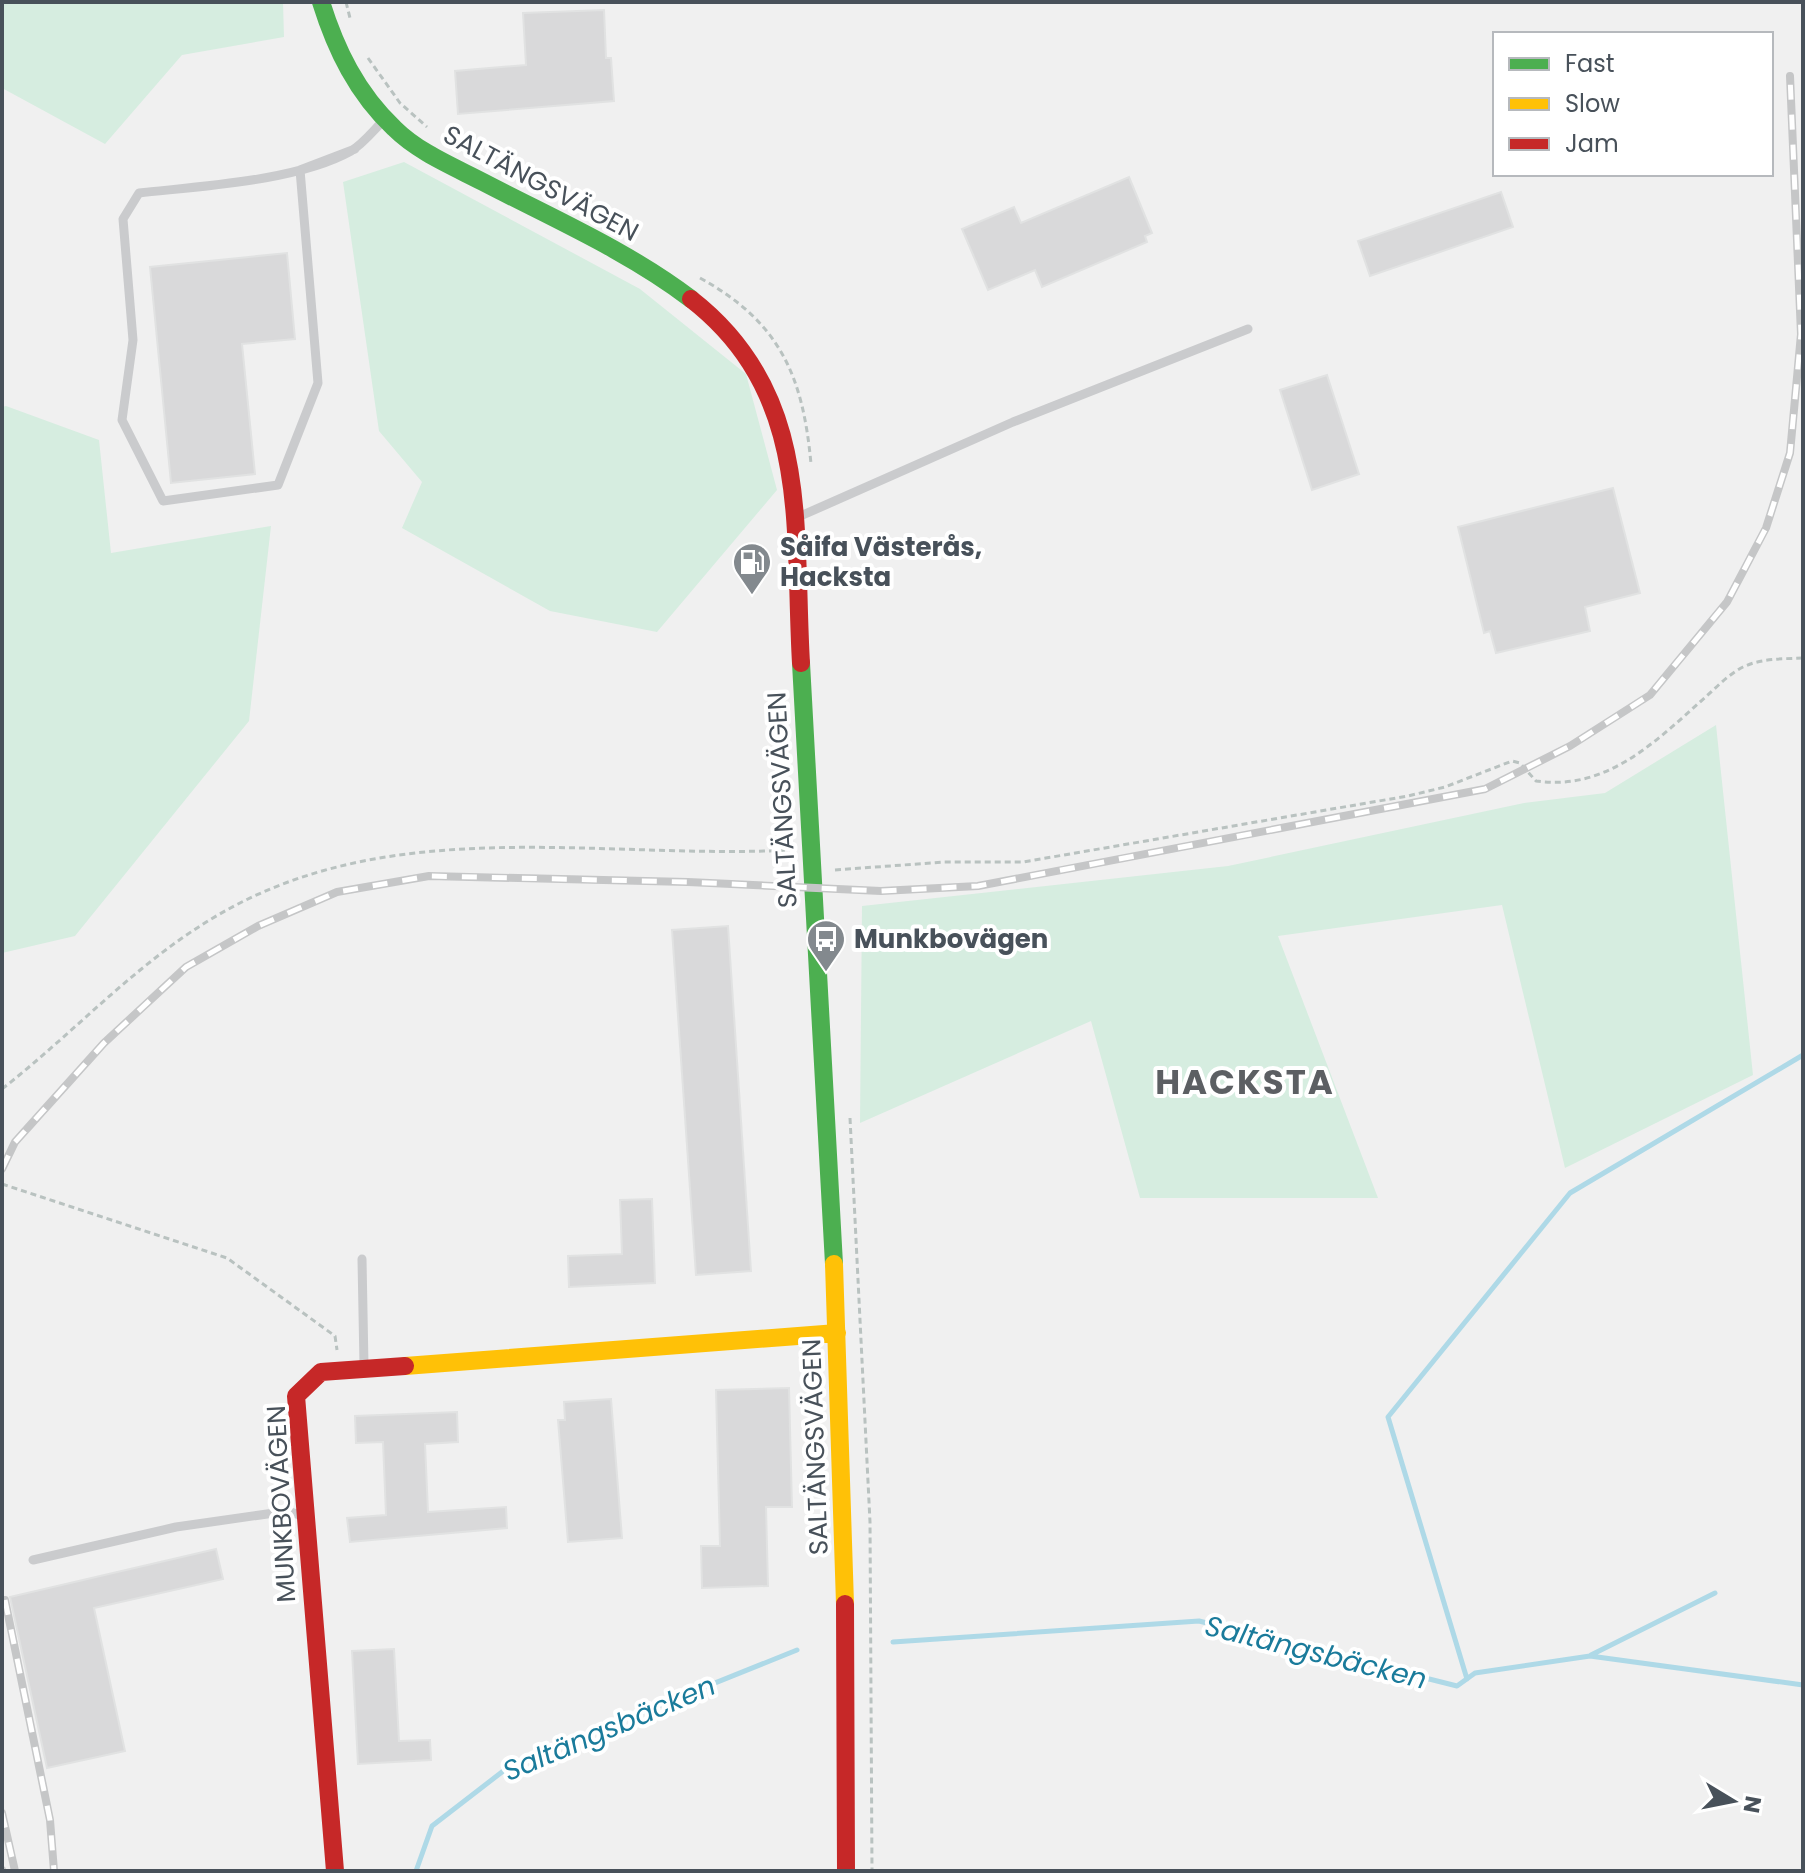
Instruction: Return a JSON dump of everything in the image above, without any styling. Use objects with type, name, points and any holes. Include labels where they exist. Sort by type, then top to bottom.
[{"type":"street","name":"SALTÄNGSVÄGEN","points":[[321,2],[353,79],[383,121],[412,144],[659,276],[733,337],[750,358],[779,417],[789,470],[793,519],[837,1333],[848,1716],[846,1871]]},
{"type":"street","name":"MUNKBOVÄGEN","points":[[335,1871],[296,1396],[321,1372],[837,1333]]},
{"type":"lane","points":[[300,170],[318,383],[278,485],[163,501],[122,420],[133,340],[123,219],[139,193],[318,167],[355,149],[383,121]]},
{"type":"lane","points":[[793,519],[1013,422],[1248,329]]},
{"type":"lane","points":[[362,1259],[364,1369]]},
{"type":"lane","points":[[33,1560],[176,1527],[288,1511],[305,1517]]},
{"type":"path","points":[[346,2],[352,25]]},
{"type":"path","points":[[365,53],[400,103],[431,130]]},
{"type":"path","points":[[698,277],[744,307],[786,359],[800,388],[811,469]]},
{"type":"path","points":[[835,870],[944,862],[1023,862],[1408,796],[1445,787],[1512,761],[1520,763],[1526,774],[1536,781],[1574,780],[1625,764],[1743,668],[1766,660],[1803,658]]},
{"type":"path","points":[[2,1089],[141,967],[219,914],[315,872],[396,852],[482,846],[717,854],[810,848]]},
{"type":"path","points":[[835,858],[836,880]]},
{"type":"path","points":[[849,1107],[870,1522],[872,1871]]},
{"type":"path","points":[[2,1184],[227,1258],[335,1336],[341,1370]]},
{"type":"green space","points":[[2,2],[283,2],[284,37],[182,55],[105,144],[2,88]]},
{"type":"green space","points":[[404,162],[640,289],[746,374],[777,490],[657,632],[550,611],[402,528],[422,482],[379,431],[343,182]]},
{"type":"green space","points":[[2,407],[99,440],[111,553],[271,526],[249,721],[75,936],[2,953]]},
{"type":"green space","points":[[1716,725],[1753,1075],[1565,1168],[1502,905],[1278,936],[1378,1198],[1140,1198],[1091,1021],[860,1123],[862,906],[1228,866],[1524,803],[1605,793]]},
{"type":"building","points":[[604,10],[606,58],[611,58],[614,101],[458,114],[455,71],[526,65],[523,13]]},
{"type":"building","points":[[1129,177],[1152,233],[1145,236],[1147,242],[1042,287],[1035,270],[988,290],[962,229],[1014,207],[1021,223]]},
{"type":"building","points":[[1501,192],[1513,227],[1370,276],[1358,241]]},
{"type":"building","points":[[287,253],[295,339],[242,344],[255,474],[171,483],[150,267]]},
{"type":"building","points":[[1327,375],[1359,474],[1312,490],[1280,390]]},
{"type":"building","points":[[1613,488],[1640,593],[1585,607],[1590,631],[1496,653],[1490,631],[1484,633],[1458,527]]},
{"type":"building","points":[[728,926],[751,1271],[696,1275],[672,930]]},
{"type":"building","points":[[652,1199],[655,1283],[569,1287],[568,1256],[622,1254],[620,1200]]},
{"type":"building","points":[[789,1388],[792,1507],[766,1507],[768,1586],[702,1588],[701,1546],[720,1546],[716,1390]]},
{"type":"building","points":[[611,1399],[622,1538],[568,1542],[558,1420],[565,1420],[564,1402]]},
{"type":"building","points":[[457,1412],[458,1442],[425,1444],[428,1512],[506,1507],[507,1528],[350,1542],[347,1518],[386,1515],[383,1442],[356,1443],[355,1416]]},
{"type":"building","points":[[216,1549],[223,1579],[94,1608],[125,1751],[47,1768],[10,1597]]},
{"type":"building","points":[[394,1649],[399,1741],[430,1740],[431,1760],[358,1764],[352,1651]]},
{"type":"waterway","points":[[1467,1679],[1388,1417],[1570,1193],[1803,1055]]},
{"type":"waterway","name":"Saltängsbäcken","points":[[1591,1655],[1715,1593]]},
{"type":"waterway","name":"Saltängsbäcken","points":[[893,1642],[1199,1621],[1457,1686],[1475,1673],[1590,1656],[1803,1685]]},
{"type":"waterway","name":"Saltängsbäcken","points":[[416,1871],[432,1826],[511,1765],[797,1650]]},
{"type":"railway","points":[[2,1169],[15,1142],[104,1043],[186,967],[258,926],[337,892],[429,876],[688,882],[881,891],[978,886],[1485,789],[1570,746],[1650,695],[1727,602],[1766,528],[1790,453],[1801,334],[1790,76]]},
{"type":"railway","points":[[5,1600],[50,1820],[54,1871]]},
{"type":"railway","points":[[2,1813],[15,1871]]},
{"type":"traffic: fast","points":[[321,2],[341,54],[359,85],[381,115],[403,137],[436,158],[616,250],[691,299]]},
{"type":"traffic: fast","points":[[801,663],[834,1264]]},
{"type":"traffic: slow","points":[[834,1264],[845,1604]]},
{"type":"traffic: slow","points":[[405,1366],[837,1333]]},
{"type":"traffic: jam","points":[[691,299],[730,336],[758,376],[777,419],[795,512],[801,663]]},
{"type":"traffic: jam","points":[[335,1871],[296,1396],[321,1372],[405,1366]]},
{"type":"traffic: jam","points":[[845,1604],[846,1871]]},
{"type":"place","name":"Såifa Västerås, Hacksta","points":[[752,596]]},
{"type":"place","name":"Munkbovägen","points":[[826,973]]},
{"type":"district","name":"HACKSTA","points":[[1245,1082]]}]
